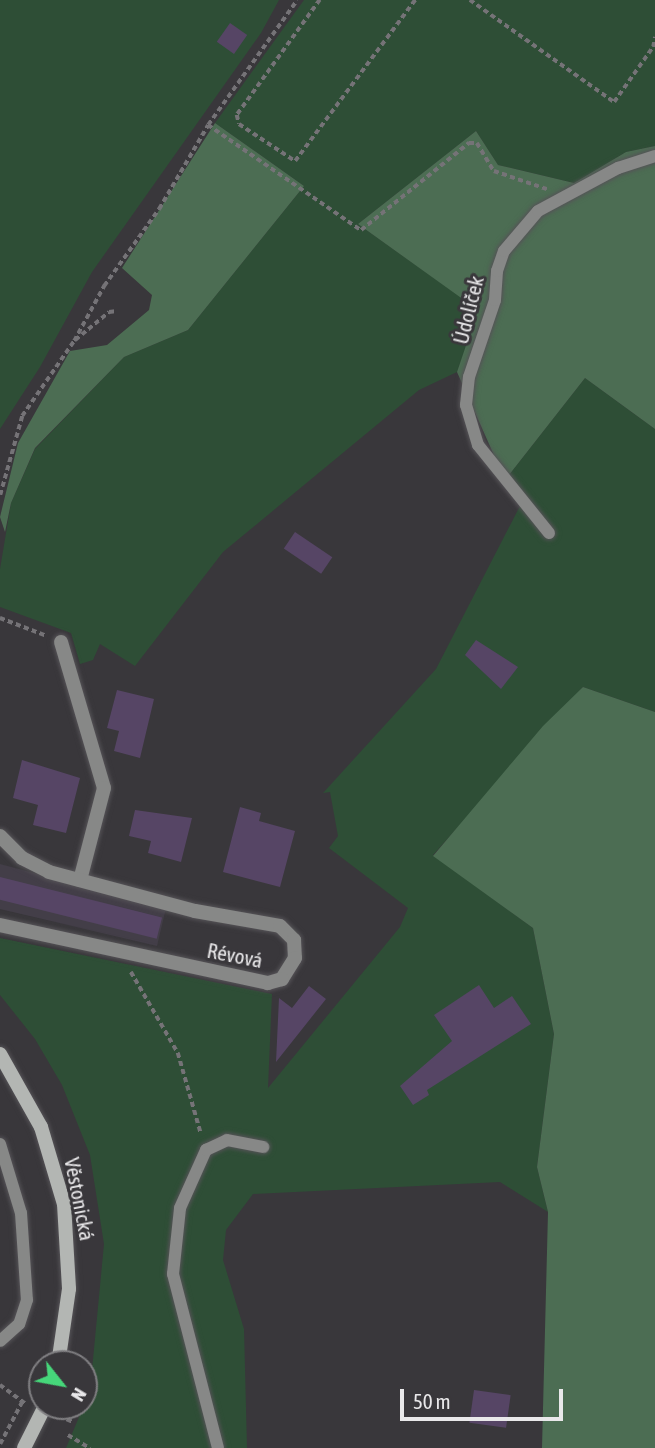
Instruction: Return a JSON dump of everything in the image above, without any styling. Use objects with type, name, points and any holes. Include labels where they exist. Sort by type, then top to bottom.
[{"type":"street","points":[[61,642],[104,788],[80,880]]},
{"type":"street","name":"Révová","points":[[0,836],[33,866],[195,911],[280,926],[289,932],[295,948],[290,970],[268,983],[0,925]]},
{"type":"street","name":"Věstonická","points":[[0,1054],[41,1127],[64,1204],[69,1289],[60,1350]]},
{"type":"street","points":[[24,1448],[38,1420]]},
{"type":"lane","name":"Údolíček","points":[[548,533],[478,445],[466,405],[504,251],[538,211],[618,168],[655,156]]},
{"type":"lane","points":[[218,1448],[173,1274],[180,1208],[206,1150],[227,1140],[263,1147]]},
{"type":"lane","points":[[0,1144],[21,1213],[27,1300],[19,1324],[0,1341]]},
{"type":"path","points":[[0,495],[22,416],[74,341],[104,286],[138,242],[208,125],[297,0]]},
{"type":"path","points":[[320,0],[237,115],[239,124],[295,161],[415,0]]},
{"type":"path","points":[[470,0],[614,102],[654,47],[655,37]]},
{"type":"path","points":[[208,125],[361,230],[469,143],[477,144],[494,171],[567,195]]},
{"type":"path","points":[[74,341],[109,312],[117,311]]},
{"type":"path","points":[[0,618],[61,642]]},
{"type":"path","points":[[119,951],[178,1052],[206,1150]]},
{"type":"path","points":[[0,1385],[28,1404]]},
{"type":"path","points":[[0,1444],[22,1402]]},
{"type":"path","points":[[68,1434],[90,1448]]},
{"type":"shaded area","points":[[0,864],[166,908],[157,946],[0,909]]},
{"type":"green space","points":[[0,0],[279,0],[261,33],[92,272],[40,367],[0,429]]},
{"type":"green space","points":[[304,0],[655,0],[655,146],[626,152],[574,183],[498,165],[476,131],[358,224],[479,310],[457,372],[419,390],[223,552],[135,666],[100,644],[93,660],[80,664],[71,633],[0,607],[0,569],[11,503],[35,449],[124,357],[188,330],[304,186],[215,123]]},
{"type":"green space","points":[[215,123],[304,186],[188,330],[124,357],[35,448],[11,503],[5,532],[0,517],[18,443],[70,351],[107,345],[149,310],[152,295],[122,268]]},
{"type":"green space","points":[[476,131],[498,165],[574,183],[626,152],[655,146],[655,429],[585,378],[505,480],[457,372],[478,310],[358,224]]},
{"type":"green space","points":[[585,378],[655,429],[655,712],[583,687],[433,855],[533,928],[554,1034],[537,1167],[548,1212],[500,1182],[253,1194],[226,1230],[223,1260],[244,1329],[247,1448],[66,1448],[78,1420],[98,1420],[98,1350],[94,1350],[104,1244],[90,1155],[62,1085],[35,1039],[0,995],[0,938],[272,994],[268,1088],[400,927],[408,908],[329,848],[338,836],[330,792],[323,793],[436,669],[521,504],[505,480]]},
{"type":"green space","points":[[583,687],[655,712],[655,1448],[542,1448],[548,1212],[537,1167],[554,1034],[533,928],[433,856],[543,726]]},
{"type":"building","points":[[230,23],[247,35],[234,54],[217,42]]},
{"type":"building","points":[[295,532],[332,557],[321,574],[284,549]]},
{"type":"building","points":[[476,640],[518,667],[501,689],[465,655]]},
{"type":"building","points":[[117,690],[154,699],[140,758],[114,751],[119,731],[107,728]]},
{"type":"building","points":[[22,760],[80,778],[66,833],[33,825],[38,805],[13,798]]},
{"type":"building","points":[[240,807],[261,813],[259,821],[295,831],[280,887],[223,872]]},
{"type":"building","points":[[135,810],[192,818],[181,862],[148,853],[151,841],[129,836]]},
{"type":"building","points":[[0,877],[162,917],[157,939],[0,900]]},
{"type":"building","points":[[479,985],[494,1008],[512,996],[531,1024],[427,1090],[429,1095],[413,1105],[400,1086],[452,1041],[434,1015]]},
{"type":"building","points":[[309,986],[326,999],[276,1062],[279,998],[292,1008]]},
{"type":"building","points":[[474,1390],[511,1395],[506,1428],[469,1423]]}]
